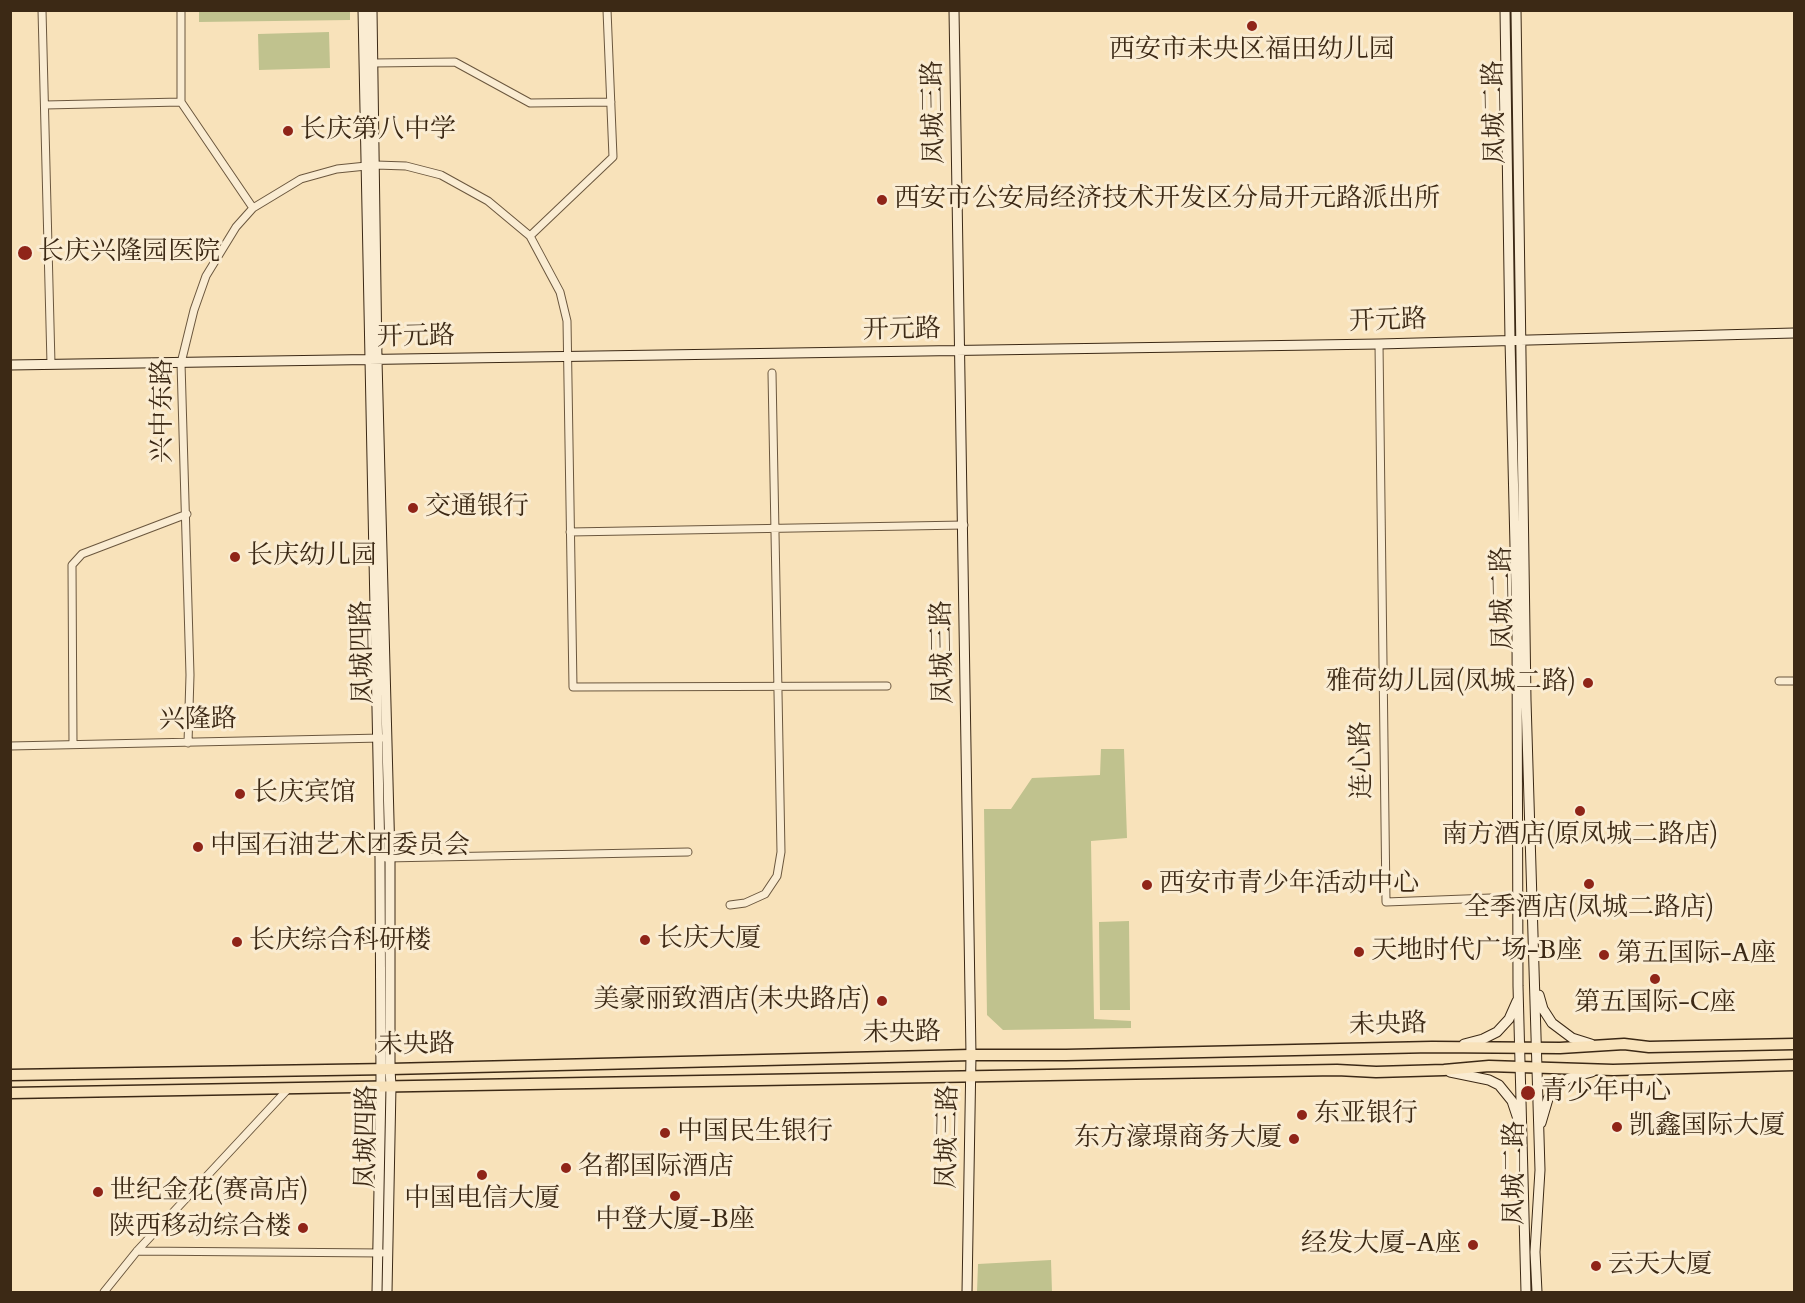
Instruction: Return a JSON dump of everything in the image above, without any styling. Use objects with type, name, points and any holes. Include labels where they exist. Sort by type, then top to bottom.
[{"type":"main road","name":"未央路","points":[[10,1075],[385,1069],[971,1055],[1453,1047],[1578,1048],[1624,1044],[1649,1047],[1794,1044]]},
{"type":"main road","name":"未央路","points":[[10,1094],[1337,1070],[1376,1072],[1489,1066],[1613,1070],[1794,1065]]},
{"type":"street","points":[[42,10],[51,364]]},
{"type":"street","points":[[181,10],[181,102],[253,208]]},
{"type":"street","name":"凤城四路","points":[[363,10],[372,165]]},
{"type":"street","name":"凤城四路","points":[[372,10],[374,63],[373,360],[383,738],[386,1086],[382,1253],[377,1293]]},
{"type":"street","points":[[607,10],[613,157],[530,236],[560,292],[567,321],[573,687],[887,686]]},
{"type":"street","name":"凤城三路","points":[[954,10],[971,1055],[967,1293]]},
{"type":"street","name":"凤城二路","points":[[1505,10],[1517,664],[1518,986],[1526,1293]]},
{"type":"street","name":"凤城二路","points":[[1516,10],[1526,700],[1539,1144],[1537,1293]]},
{"type":"street","points":[[374,63],[455,62],[530,103],[611,102]]},
{"type":"street","points":[[45,105],[181,102]]},
{"type":"street","name":"兴中东路","points":[[188,743],[190,675],[181,363],[194,310],[206,276],[236,227],[253,208],[301,179],[337,169],[372,165],[406,166],[441,175],[488,201],[530,236]]},
{"type":"street","name":"开元路","points":[[10,365],[1379,344],[1794,333]]},
{"type":"street","name":"连心路","points":[[1379,344],[1386,902],[1517,897]]},
{"type":"street","points":[[730,905],[745,903],[765,894],[777,876],[781,852],[772,373]]},
{"type":"street","points":[[73,744],[72,565],[82,554],[187,514]]},
{"type":"street","points":[[570,532],[964,525]]},
{"type":"street","points":[[1779,681],[1794,681]]},
{"type":"street","name":"兴隆路","points":[[10,746],[383,738]]},
{"type":"street","points":[[385,858],[688,852]]},
{"type":"street","points":[[1534,968],[1543,1009],[1552,1023],[1572,1038],[1600,1045]]},
{"type":"street","points":[[1453,1047],[1483,1039],[1497,1032],[1516,1006],[1518,986]]},
{"type":"street","points":[[1444,1070],[1499,1084],[1512,1101],[1523,1147]]},
{"type":"street","points":[[1539,1144],[1545,1108],[1556,1087],[1576,1075],[1613,1070]]},
{"type":"street","points":[[104,1293],[137,1251],[288,1089]]},
{"type":"street","points":[[137,1251],[382,1253]]},
{"type":"street","name":"凤城四路","points":[[382,1253],[387,1293]]},
{"type":"green space","points":[[199,11],[350,11],[350,20],[199,22]]},
{"type":"green space","points":[[329,32],[330,68],[259,70],[258,34]]},
{"type":"green space","points":[[1101,749],[1124,749],[1127,838],[1091,841],[1094,1019],[1131,1021],[1131,1028],[1003,1030],[987,1015],[984,809],[1011,809],[1032,778],[1100,775]]},
{"type":"green space","points":[[1129,921],[1130,1010],[1100,1010],[1099,922]]},
{"type":"green space","points":[[1051,1260],[1052,1292],[977,1292],[978,1264]]},
{"type":"place","name":"西安市未央区福田幼儿园","points":[[1252,26]]},
{"type":"place","name":"长庆第八中学","points":[[288,131]]},
{"type":"place","name":"西安市公安局经济技术开发区分局开元路派出所","points":[[882,200]]},
{"type":"place","name":"长庆兴隆园医院","points":[[25,253]]},
{"type":"place","name":"交通银行","points":[[413,508]]},
{"type":"place","name":"长庆幼儿园","points":[[235,557]]},
{"type":"place","name":"雅荷幼儿园(凤城二路)","points":[[1588,683]]},
{"type":"place","name":"长庆宾馆","points":[[240,794]]},
{"type":"place","name":"南方酒店(原凤城二路店)","points":[[1580,811]]},
{"type":"place","name":"中国石油艺术团委员会","points":[[198,847]]},
{"type":"place","name":"全季酒店(凤城二路店)","points":[[1589,884]]},
{"type":"place","name":"西安市青少年活动中心","points":[[1147,885]]},
{"type":"place","name":"长庆大厦","points":[[645,940]]},
{"type":"place","name":"长庆综合科研楼","points":[[237,942]]},
{"type":"place","name":"天地时代广场-B座","points":[[1359,952]]},
{"type":"place","name":"第五国际-A座","points":[[1604,955]]},
{"type":"place","name":"第五国际-C座","points":[[1655,979]]},
{"type":"place","name":"美豪丽致酒店(未央路店)","points":[[882,1001]]},
{"type":"place","name":"青少年中心","points":[[1528,1093]]},
{"type":"place","name":"东亚银行","points":[[1302,1115]]},
{"type":"place","name":"凯鑫国际大厦","points":[[1617,1127]]},
{"type":"place","name":"中国民生银行","points":[[665,1133]]},
{"type":"place","name":"东方濠璟商务大厦","points":[[1294,1139]]},
{"type":"place","name":"名都国际酒店","points":[[566,1168]]},
{"type":"place","name":"中国电信大厦","points":[[482,1175]]},
{"type":"place","name":"世纪金花(赛高店)","points":[[98,1192]]},
{"type":"place","name":"中登大厦-B座","points":[[675,1196]]},
{"type":"place","name":"陕西移动综合楼","points":[[303,1228]]},
{"type":"place","name":"经发大厦-A座","points":[[1473,1245]]},
{"type":"place","name":"云天大厦","points":[[1596,1266]]}]
